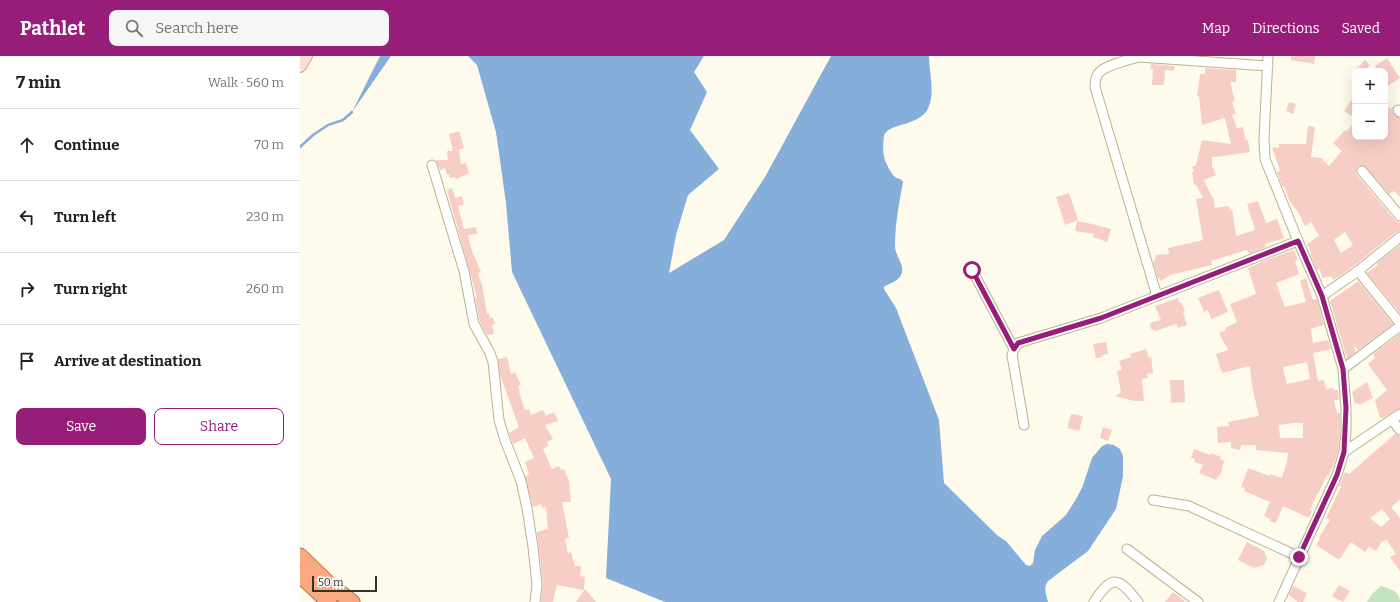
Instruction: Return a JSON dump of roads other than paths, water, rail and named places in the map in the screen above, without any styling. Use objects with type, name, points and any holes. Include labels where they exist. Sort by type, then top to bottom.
[{"type":"highway","points":[[300,556],[316,572],[352,602]]},
{"type":"highway","points":[[300,575],[329,602]]},
{"type":"main road","points":[[300,66],[306,56]]},
{"type":"street","points":[[1268,56],[1264,139],[1265,159],[1322,296],[1343,369],[1346,408],[1344,452],[1337,475],[1279,602]]},
{"type":"street","points":[[1157,296],[1095,87],[1095,80],[1098,74],[1103,70],[1121,62],[1139,58],[1268,66]]},
{"type":"street","points":[[432,165],[464,271],[474,324],[490,353],[493,362],[499,420],[504,440],[521,481],[529,524],[537,585],[535,602]]},
{"type":"street","points":[[1362,171],[1400,216]]},
{"type":"street","points":[[1322,296],[1358,271],[1400,236]]},
{"type":"street","points":[[1024,425],[1012,355],[1018,343],[1101,318],[1298,241]]},
{"type":"street","points":[[972,270],[1014,349]]},
{"type":"street","points":[[1343,369],[1400,324],[1358,271]]},
{"type":"street","points":[[1344,452],[1400,414]]},
{"type":"street","points":[[1392,420],[1400,430]]},
{"type":"street","points":[[1153,500],[1189,506],[1299,557]]},
{"type":"street","points":[[1127,549],[1198,602]]},
{"type":"street","points":[[1094,602],[1104,588],[1111,583],[1120,582],[1138,602]]},
{"type":"water","points":[[380,56],[391,56],[352,112]]},
{"type":"water","points":[[468,56],[704,56],[694,72],[707,92],[690,130],[719,169],[688,195],[676,235],[669,273],[724,240],[765,177],[831,56],[929,56],[932,94],[929,106],[920,118],[892,128],[884,136],[883,152],[885,161],[893,175],[903,182],[896,222],[895,238],[895,250],[901,264],[902,271],[898,279],[884,287],[884,289],[896,308],[939,420],[944,483],[998,536],[1006,541],[1026,565],[1030,566],[1033,563],[1035,550],[1042,536],[1066,515],[1082,488],[1092,458],[1102,446],[1107,444],[1114,445],[1120,449],[1123,456],[1123,476],[1116,509],[1088,551],[1048,581],[1045,589],[1048,602],[665,602],[606,578],[611,479],[512,272],[506,203],[496,132],[477,65]]},
{"type":"waterway","points":[[300,147],[313,135],[328,125],[343,120],[352,112]]}]
